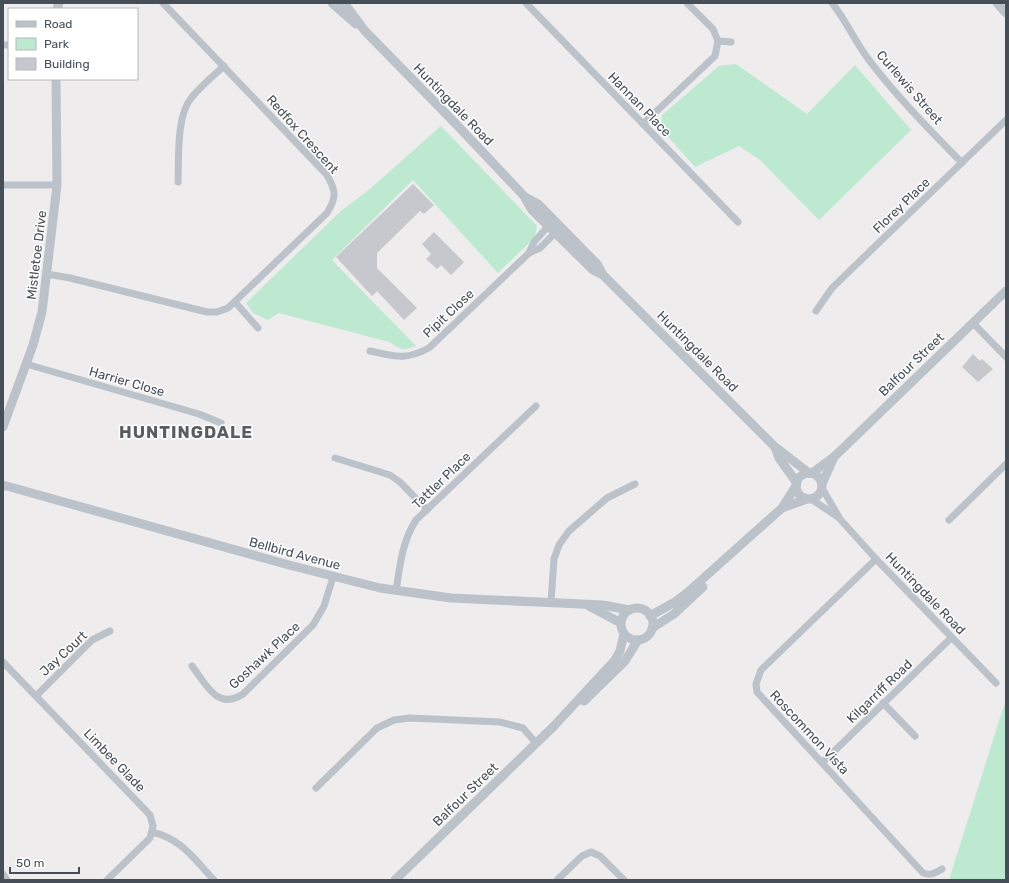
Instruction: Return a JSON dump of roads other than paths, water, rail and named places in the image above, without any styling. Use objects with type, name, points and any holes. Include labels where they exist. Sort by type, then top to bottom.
[{"type":"street","name":"Redfox Crescent","points":[[47,274],[70,278],[207,312],[217,312],[228,308],[235,302],[327,213],[334,202],[334,188],[327,174],[163,3]]},
{"type":"street","name":"Huntingdale Road","points":[[332,3],[365,31],[456,124],[524,196],[532,210],[551,223],[593,270],[603,275],[774,446],[811,473]]},
{"type":"street","name":"Huntingdale Road","points":[[344,3],[365,31]]},
{"type":"street","name":"Hannan Place","points":[[526,3],[738,222]]},
{"type":"street","points":[[643,124],[714,56],[718,41],[712,29],[687,3]]},
{"type":"street","name":"Curlewis Street","points":[[832,3],[868,58],[885,80],[962,163]]},
{"type":"street","points":[[997,3],[1006,13]]},
{"type":"street","points":[[718,41],[731,42]]},
{"type":"street","points":[[178,182],[184,109],[191,97],[224,66]]},
{"type":"street","name":"Mistletoe Drive","points":[[3,427],[26,364],[42,312],[57,185],[56,80]]},
{"type":"street","name":"Florey Place","points":[[816,311],[832,288],[1006,120]]},
{"type":"street","points":[[3,185],[57,185]]},
{"type":"street","name":"Pipit Close","points":[[529,253],[534,242],[551,223]]},
{"type":"street","name":"Pipit Close","points":[[370,351],[403,358],[414,356],[428,348],[529,253],[540,248],[558,230]]},
{"type":"street","name":"Balfour Street","points":[[811,473],[835,456],[1006,291]]},
{"type":"street","points":[[235,302],[258,328]]},
{"type":"street","points":[[973,323],[1006,357]]},
{"type":"street","name":"Harrier Close","points":[[26,364],[199,414],[221,423]]},
{"type":"street","name":"Tattler Place","points":[[396,591],[402,549],[416,520],[536,406]]},
{"type":"street","name":"Huntingdale Road","points":[[774,446],[779,458],[797,485]]},
{"type":"street","name":"Balfour Street","points":[[822,486],[835,456]]},
{"type":"street","points":[[335,458],[390,475],[400,482],[427,510]]},
{"type":"street","points":[[949,520],[1006,464]]},
{"type":"street","points":[[811,473],[819,477],[822,486],[819,495],[809,499],[799,494],[797,485],[802,475],[811,473]]},
{"type":"street","points":[[551,602],[554,559],[559,545],[569,531],[607,498],[635,484]]},
{"type":"street","name":"Bellbird Avenue","points":[[3,485],[333,577],[396,591],[451,598],[603,605],[629,610]]},
{"type":"street","name":"Balfour Street","points":[[650,616],[675,602],[734,551],[782,508],[797,485]]},
{"type":"street","name":"Huntingdale Road","points":[[822,486],[840,519],[951,638],[996,683]]},
{"type":"street","name":"Huntingdale Road","points":[[809,499],[840,519]]},
{"type":"street","name":"Balfour Street","points":[[782,508],[809,499]]},
{"type":"street","name":"Balfour Street","points":[[554,726],[578,707],[625,661],[638,640],[647,636],[652,628],[663,622],[680,609],[714,575],[734,551]]},
{"type":"street","name":"Roscommon Vista","points":[[876,559],[761,670],[757,676],[757,692],[823,762],[923,873],[928,875],[935,874],[942,869]]},
{"type":"street","name":"Goshawk Place","points":[[192,666],[211,692],[227,700],[235,699],[243,694],[313,624],[324,606],[333,577]]},
{"type":"street","name":"Bellbird Avenue","points":[[588,605],[621,624]]},
{"type":"street","points":[[638,640],[624,634],[621,624],[623,616],[629,610],[638,608],[647,612],[650,616],[652,628]]},
{"type":"street","name":"Jay Court","points":[[36,696],[92,640],[110,631]]},
{"type":"street","name":"Balfour Street","points":[[395,880],[554,726],[615,660],[620,651],[624,634]]},
{"type":"street","name":"Kilgarriff Road","points":[[823,762],[951,638]]},
{"type":"street","name":"Limbee Glade","points":[[3,662],[146,809],[152,820],[152,832]]},
{"type":"street","points":[[883,703],[915,736]]},
{"type":"street","points":[[316,788],[377,728],[394,720],[410,718],[500,722],[523,728],[536,743]]},
{"type":"street","points":[[107,880],[147,841],[152,832],[166,835],[176,841],[214,880]]},
{"type":"street","points":[[557,880],[582,856],[591,852],[600,856],[624,880]]},
{"type":"street","points":[[3,874],[7,880]]},
{"type":"district","name":"HUNTINGDALE","points":[[186,432]]}]
